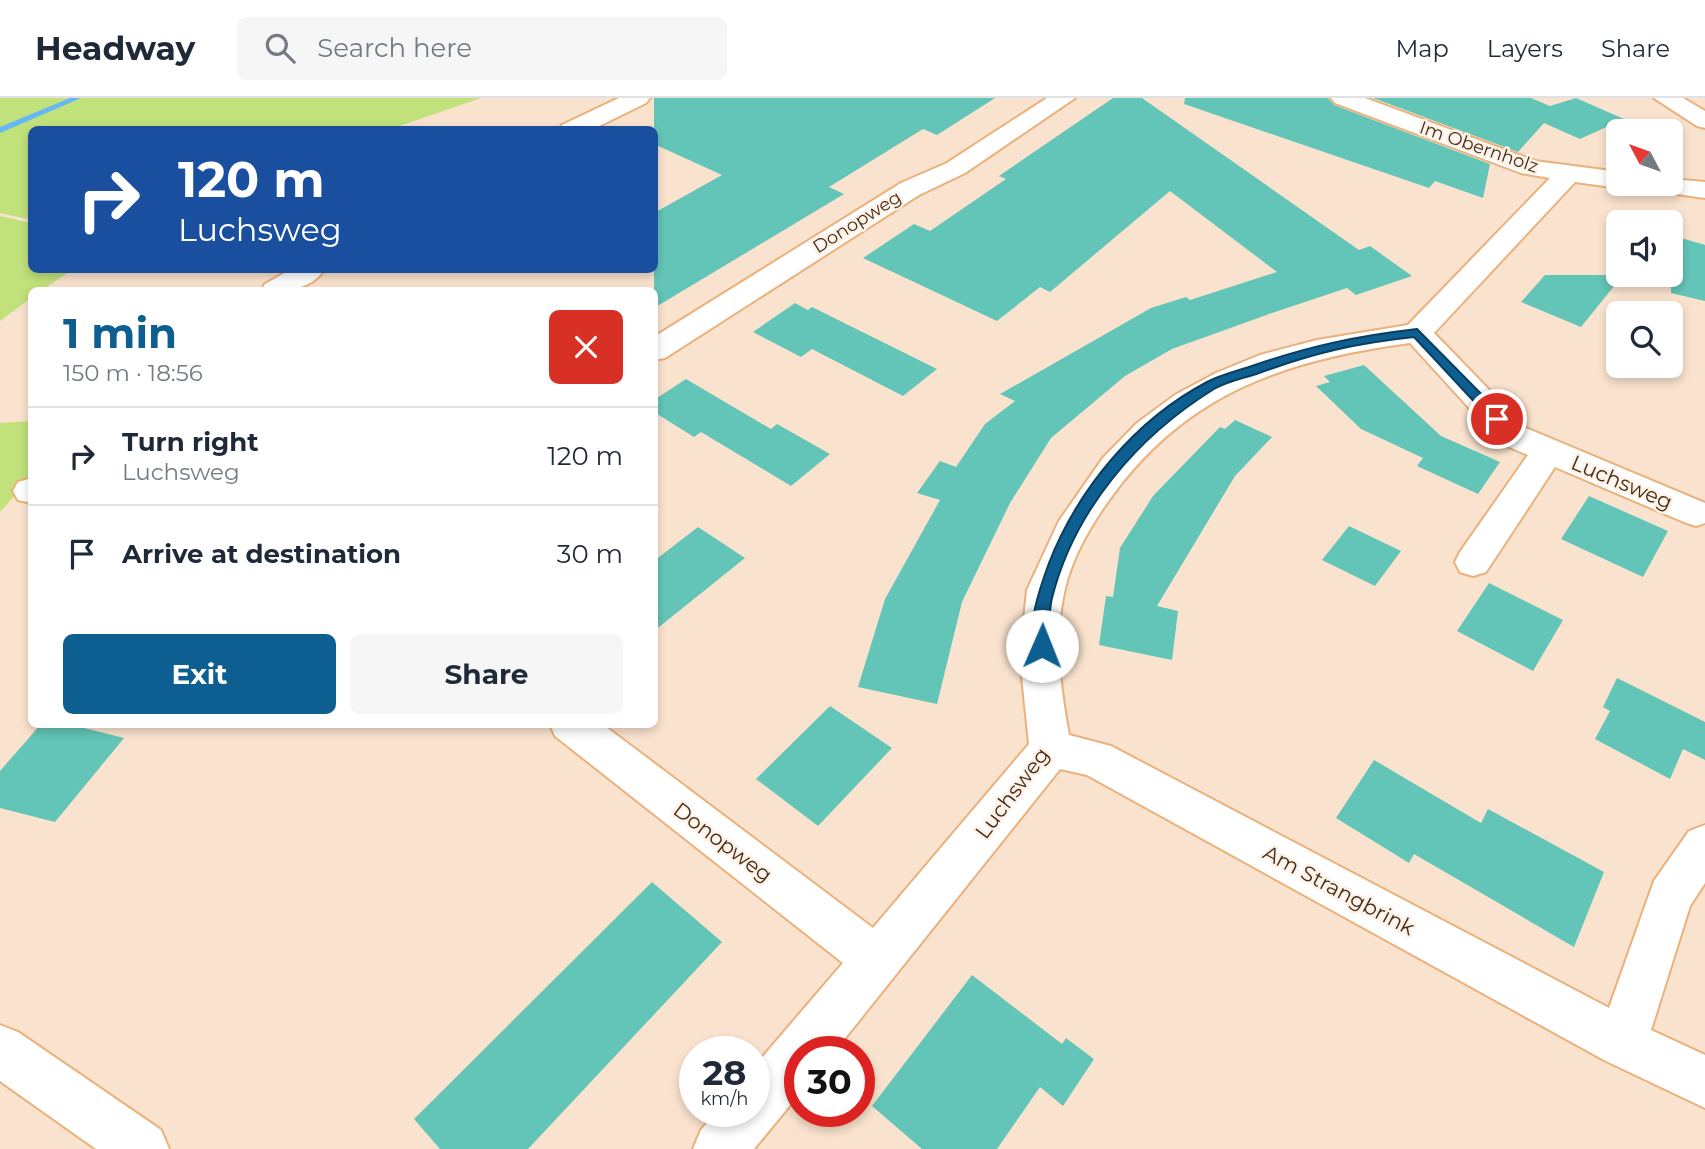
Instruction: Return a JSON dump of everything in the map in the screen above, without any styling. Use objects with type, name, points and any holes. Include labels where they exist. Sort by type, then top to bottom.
[{"type":"street","points":[[579,126],[638,98]]},
{"type":"street","name":"Donopweg","points":[[658,348],[910,189],[956,168],[1063,98]]},
{"type":"street","name":"Im Obernholz","points":[[1343,98],[1530,168],[1606,178]]},
{"type":"street","points":[[1666,98],[1705,121]]},
{"type":"street","points":[[1417,333],[1568,174]]},
{"type":"street","points":[[1684,188],[1705,191]]},
{"type":"street","points":[[280,287],[305,273]]},
{"type":"street","name":"Luchsweg","points":[[813,1036],[1051,749],[1041,692],[1043,600],[1067,536],[1104,477],[1150,428],[1212,385],[1301,353],[1351,340],[1417,333],[1514,436],[1696,513]]},
{"type":"street","name":"Luchsweg","points":[[1473,562],[1548,451]]},
{"type":"street","name":"Donopweg","points":[[575,728],[877,960]]},
{"type":"street","name":"Am Strangbrink","points":[[1051,749],[1096,760],[1622,1042],[1705,1082]]},
{"type":"street","points":[[1622,1042],[1670,896],[1705,845]]},
{"type":"street","points":[[0,1050],[142,1149]]},
{"type":"street","name":"Luchsweg","points":[[770,1088],[784,1071]]},
{"type":"street","name":"Luchsweg","points":[[720,1149],[738,1127]]},
{"type":"green space","points":[[0,98],[481,98],[400,126],[28,126],[28,219],[0,213]]},
{"type":"green space","points":[[0,216],[28,222],[28,273],[68,273],[46,287],[28,287],[28,300],[0,321]]},
{"type":"green space","points":[[28,421],[28,480],[0,512],[0,423]]},
{"type":"building","points":[[654,98],[995,98],[937,135],[923,129],[829,187],[844,194],[658,306],[658,287],[654,287],[654,273],[658,273],[658,211],[722,175],[658,146],[658,126],[654,126]]},
{"type":"building","points":[[1113,98],[1142,98],[1359,250],[1370,246],[1412,276],[1356,295],[1347,288],[1272,313],[1172,349],[1125,376],[1051,438],[1010,503],[962,602],[937,704],[858,687],[885,599],[940,500],[917,493],[940,461],[956,467],[985,424],[1015,401],[1000,394],[1151,308],[1186,297],[1190,300],[1277,272],[1170,191],[1050,292],[1040,287],[997,321],[863,258],[914,224],[930,231],[1006,179],[999,176]]},
{"type":"building","points":[[1185,98],[1328,98],[1334,105],[1490,164],[1483,198],[1435,181],[1429,188],[1184,104]]},
{"type":"building","points":[[1373,98],[1531,98],[1550,106],[1576,98],[1624,119],[1606,119],[1606,127],[1580,139],[1544,123],[1518,152]]},
{"type":"building","points":[[1683,239],[1705,245],[1705,301],[1671,293],[1671,287],[1683,287]]},
{"type":"building","points":[[1545,275],[1606,275],[1606,287],[1613,287],[1581,327],[1521,302]]},
{"type":"building","points":[[795,303],[808,310],[812,307],[937,369],[903,396],[812,349],[801,357],[753,332]]},
{"type":"building","points":[[1364,365],[1441,436],[1500,462],[1478,494],[1417,466],[1423,458],[1361,429],[1316,386],[1330,382],[1324,376]]},
{"type":"building","points":[[686,379],[771,429],[777,424],[830,454],[791,486],[701,432],[694,437],[658,414],[658,397]]},
{"type":"building","points":[[1235,420],[1272,437],[1235,476],[1157,606],[1178,611],[1172,660],[1099,645],[1106,596],[1113,597],[1120,548],[1153,496],[1220,427],[1225,429]]},
{"type":"building","points":[[1589,496],[1668,531],[1643,577],[1561,539]]},
{"type":"building","points":[[1349,526],[1401,551],[1375,586],[1322,560]]},
{"type":"building","points":[[698,527],[745,558],[658,628],[658,558]]},
{"type":"building","points":[[1489,583],[1563,620],[1533,671],[1457,631]]},
{"type":"building","points":[[1617,678],[1705,722],[1705,760],[1683,749],[1670,779],[1595,739],[1610,711],[1603,707]]},
{"type":"building","points":[[830,706],[892,748],[818,826],[756,779]]},
{"type":"building","points":[[38,728],[84,728],[124,738],[55,822],[0,808],[0,771]]},
{"type":"building","points":[[1374,760],[1481,823],[1488,809],[1604,872],[1574,947],[1414,854],[1409,863],[1336,818]]},
{"type":"building","points":[[652,882],[722,942],[528,1149],[440,1149],[414,1119]]},
{"type":"building","points":[[972,975],[1062,1044],[1066,1038],[1094,1059],[1063,1106],[1040,1087],[997,1149],[922,1149],[875,1109],[875,1102]]},
{"type":"waterway","points":[[0,130],[77,98]]},
{"type":"route","points":[[1042,646],[1043,600],[1067,536],[1104,477],[1150,428],[1212,385],[1288,356],[1351,340],[1417,333],[1497,419]]}]
